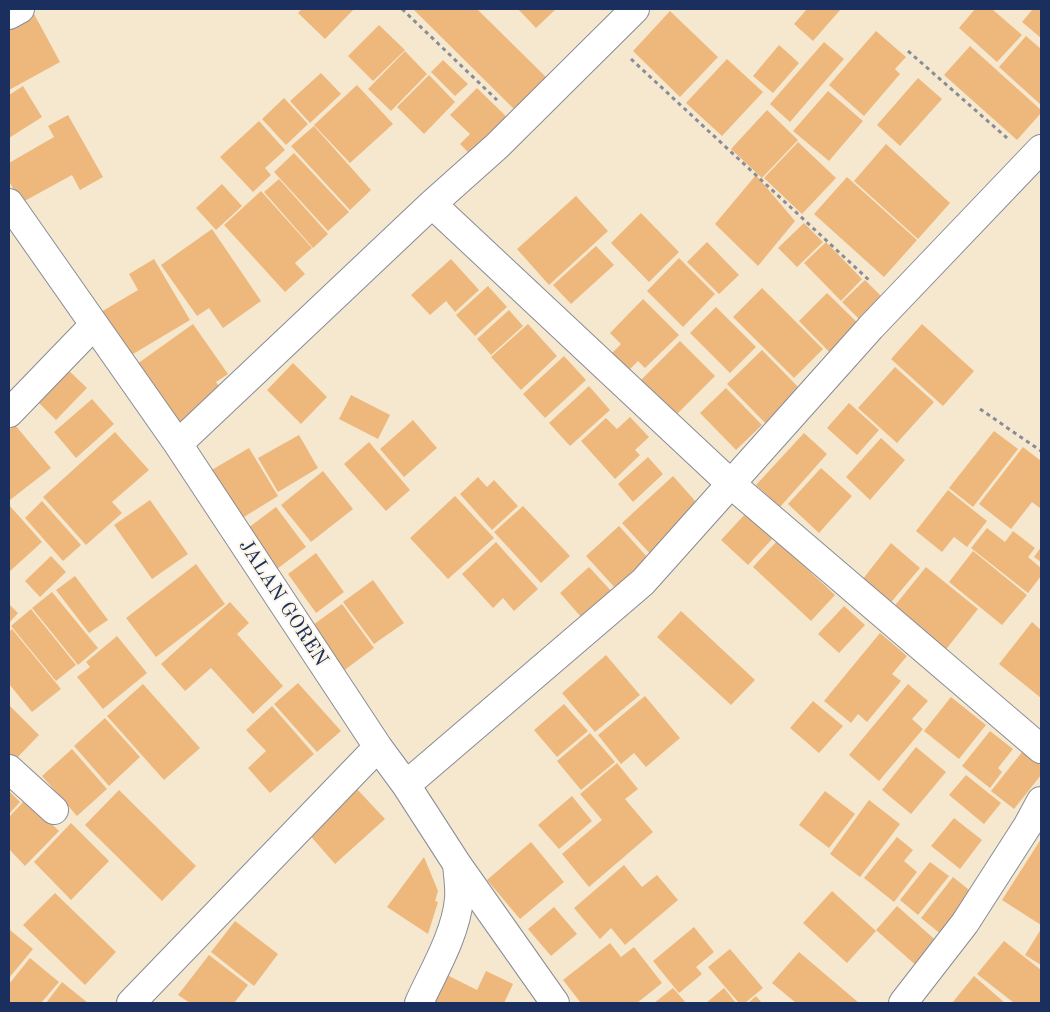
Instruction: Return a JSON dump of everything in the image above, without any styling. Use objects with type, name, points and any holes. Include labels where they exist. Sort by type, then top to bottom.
[{"type":"street","points":[[9,15],[20,9]]},
{"type":"street","points":[[178,444],[432,204],[497,146],[635,9]]},
{"type":"street","points":[[406,785],[643,582],[894,304],[1036,154]]},
{"type":"street","name":"JALAN GOREN","points":[[9,203],[178,444],[378,747],[406,785],[457,864],[555,1003]]},
{"type":"street","points":[[432,204],[731,484],[1041,748]]},
{"type":"street","points":[[9,413],[94,325]]},
{"type":"street","points":[[131,1003],[378,747]]},
{"type":"street","points":[[9,769],[54,810]]},
{"type":"street","points":[[903,1003],[965,923],[1028,825],[1041,801]]},
{"type":"street","points":[[419,1003],[450,934],[456,915],[459,898],[457,864]]},
{"type":"street","points":[[450,934],[463,924],[477,922],[507,936]]},
{"type":"path","points":[[402,9],[520,123]]},
{"type":"path","points":[[607,37],[894,304]]},
{"type":"path","points":[[908,51],[1036,154]]},
{"type":"path","points":[[980,410],[1041,451]]},
{"type":"building","points":[[302,9],[354,9],[325,39],[298,13]]},
{"type":"building","points":[[413,9],[477,9],[550,81],[518,113]]},
{"type":"building","points":[[518,9],[556,9],[536,28]]},
{"type":"building","points":[[807,9],[841,9],[813,41],[794,24]]},
{"type":"building","points":[[975,9],[992,9],[1022,35],[997,62],[959,28]]},
{"type":"building","points":[[1033,9],[1041,9],[1041,38],[1022,22]]},
{"type":"building","points":[[670,11],[718,57],[680,97],[633,51]]},
{"type":"building","points":[[33,12],[60,62],[9,90],[9,25]]},
{"type":"building","points":[[379,25],[405,50],[373,81],[348,56]]},
{"type":"building","points":[[876,31],[906,57],[895,69],[900,74],[864,116],[829,85]]},
{"type":"building","points":[[1026,36],[1041,49],[1041,105],[999,67]]},
{"type":"building","points":[[824,42],[844,59],[790,122],[770,104]]},
{"type":"building","points":[[779,45],[799,63],[773,93],[753,76]]},
{"type":"building","points":[[970,46],[1041,110],[1041,113],[1017,140],[944,75]]},
{"type":"building","points":[[405,51],[427,74],[391,111],[368,89]]},
{"type":"building","points":[[727,59],[763,92],[722,136],[686,103]]},
{"type":"building","points":[[443,60],[468,84],[455,96],[431,72]]},
{"type":"building","points":[[321,73],[341,94],[310,123],[290,101]]},
{"type":"building","points":[[429,75],[455,102],[424,134],[397,107]]},
{"type":"building","points":[[918,78],[942,99],[900,146],[877,125]]},
{"type":"building","points":[[357,85],[393,124],[350,163],[314,125]]},
{"type":"building","points":[[23,86],[42,117],[9,138],[9,95]]},
{"type":"building","points":[[477,88],[515,125],[478,162],[460,144],[470,134],[450,115]]},
{"type":"building","points":[[828,91],[863,121],[829,161],[793,131]]},
{"type":"building","points":[[284,98],[308,124],[286,145],[262,119]]},
{"type":"building","points":[[767,110],[798,140],[762,178],[731,149]]},
{"type":"building","points":[[68,115],[103,177],[80,190],[72,175],[21,203],[9,181],[9,163],[54,137],[48,126]]},
{"type":"building","points":[[259,121],[285,150],[265,168],[271,175],[253,192],[220,157]]},
{"type":"building","points":[[314,126],[371,190],[350,210],[291,146]]},
{"type":"building","points":[[798,142],[836,178],[802,214],[764,178]]},
{"type":"building","points":[[886,144],[950,203],[918,239],[854,181]]},
{"type":"building","points":[[294,153],[349,212],[328,231],[274,172]]},
{"type":"building","points":[[756,175],[795,221],[758,266],[715,224]]},
{"type":"building","points":[[847,177],[917,240],[884,277],[814,214]]},
{"type":"building","points":[[279,179],[328,234],[313,248],[264,192]]},
{"type":"building","points":[[222,184],[242,206],[216,230],[196,208]]},
{"type":"building","points":[[261,191],[312,248],[295,263],[305,274],[285,292],[224,225]]},
{"type":"building","points":[[576,196],[608,231],[549,285],[517,249]]},
{"type":"building","points":[[641,213],[679,252],[649,282],[611,243]]},
{"type":"building","points":[[804,223],[823,242],[797,267],[778,248]]},
{"type":"building","points":[[212,229],[261,301],[223,328],[209,308],[197,316],[161,265]]},
{"type":"building","points":[[707,242],[739,275],[719,294],[687,262]]},
{"type":"building","points":[[826,242],[862,279],[841,301],[804,263]]},
{"type":"building","points":[[596,246],[614,265],[571,304],[553,285]]},
{"type":"building","points":[[679,258],[715,294],[683,327],[647,291]]},
{"type":"building","points":[[154,259],[190,320],[123,360],[96,315],[138,290],[129,274]]},
{"type":"building","points":[[451,259],[479,290],[455,312],[446,301],[430,315],[411,295]]},
{"type":"building","points":[[865,280],[889,304],[866,326],[842,302]]},
{"type":"building","points":[[488,286],[507,307],[475,336],[456,315]]},
{"type":"building","points":[[762,288],[823,349],[794,378],[733,317]]},
{"type":"building","points":[[827,293],[866,331],[837,360],[799,321]]},
{"type":"building","points":[[643,299],[679,335],[645,368],[638,361],[629,370],[612,353],[621,344],[610,333]]},
{"type":"building","points":[[716,307],[756,347],[730,373],[690,333]]},
{"type":"building","points":[[509,310],[523,326],[491,355],[477,339]]},
{"type":"building","points":[[193,324],[228,374],[216,382],[223,392],[178,424],[137,364]]},
{"type":"building","points":[[528,324],[557,356],[521,390],[491,357]]},
{"type":"building","points":[[922,324],[974,371],[943,406],[891,359]]},
{"type":"building","points":[[680,341],[715,376],[674,417],[639,382]]},
{"type":"building","points":[[762,350],[806,395],[771,429],[727,384]]},
{"type":"building","points":[[564,356],[586,380],[545,418],[523,394]]},
{"type":"building","points":[[293,363],[327,397],[301,424],[267,390]]},
{"type":"building","points":[[64,366],[87,388],[56,420],[33,397]]},
{"type":"building","points":[[895,367],[934,402],[897,443],[858,408]]},
{"type":"building","points":[[589,386],[610,410],[570,446],[549,423]]},
{"type":"building","points":[[726,388],[762,425],[736,450],[700,413]]},
{"type":"building","points":[[351,395],[390,415],[378,439],[339,419]]},
{"type":"building","points":[[92,399],[114,424],[76,458],[54,432]]},
{"type":"building","points":[[849,403],[879,430],[857,455],[827,428]]},
{"type":"building","points":[[630,417],[649,437],[635,450],[640,455],[615,479],[581,441],[606,418],[617,429]]},
{"type":"building","points":[[413,420],[437,448],[404,477],[380,449]]},
{"type":"building","points":[[15,425],[51,468],[10,500],[9,430]]},
{"type":"building","points":[[994,431],[1018,449],[973,507],[949,488]]},
{"type":"building","points":[[115,432],[149,470],[112,502],[122,513],[86,545],[43,497]]},
{"type":"building","points":[[804,433],[827,454],[780,507],[756,485]]},
{"type":"building","points":[[299,435],[318,468],[278,492],[258,458]]},
{"type":"building","points":[[881,438],[905,460],[870,500],[846,477]]},
{"type":"building","points":[[369,442],[410,490],[386,511],[344,464]]},
{"type":"building","points":[[1023,447],[1041,461],[1041,509],[1032,502],[1011,529],[979,504]]},
{"type":"building","points":[[249,448],[278,496],[239,520],[210,471]]},
{"type":"building","points":[[648,457],[663,474],[633,502],[618,484]]},
{"type":"building","points":[[821,468],[852,496],[819,533],[788,504]]},
{"type":"building","points":[[323,471],[353,509],[311,542],[281,505]]},
{"type":"building","points":[[673,476],[697,503],[684,515],[691,522],[653,557],[622,523]]},
{"type":"building","points":[[478,477],[487,487],[494,480],[518,506],[492,530],[460,494]]},
{"type":"building","points":[[948,490],[987,521],[967,547],[954,537],[942,552],[916,531]]},
{"type":"building","points":[[455,496],[494,538],[448,579],[410,538]]},
{"type":"building","points":[[150,500],[188,554],[152,579],[114,525]]},
{"type":"building","points":[[42,501],[81,545],[63,561],[25,518]]},
{"type":"building","points":[[9,505],[42,542],[9,572]]},
{"type":"building","points":[[523,506],[570,556],[541,583],[494,532]]},
{"type":"building","points":[[276,507],[306,547],[273,572],[244,531]]},
{"type":"building","points":[[747,512],[774,537],[748,565],[721,540]]},
{"type":"building","points":[[619,526],[649,559],[616,589],[586,556]]},
{"type":"building","points":[[987,528],[1005,542],[1013,531],[1035,548],[1028,557],[1041,568],[1041,576],[1028,593],[971,548]]},
{"type":"building","points":[[777,541],[835,595],[811,621],[753,567]]},
{"type":"building","points":[[496,542],[538,589],[514,611],[503,598],[493,608],[462,574]]},
{"type":"building","points":[[891,543],[920,568],[887,607],[859,584]]},
{"type":"building","points":[[1041,547],[1041,562],[1034,557]]},
{"type":"building","points":[[973,551],[1027,595],[1002,625],[949,582]]},
{"type":"building","points":[[316,553],[344,592],[316,613],[288,574]]},
{"type":"building","points":[[51,556],[66,572],[40,597],[25,581]]},
{"type":"building","points":[[196,564],[225,604],[156,657],[126,618]]},
{"type":"building","points":[[589,567],[613,593],[589,626],[560,593]]},
{"type":"building","points":[[926,567],[978,609],[940,657],[888,614]]},
{"type":"building","points":[[75,576],[108,620],[89,633],[56,590]]},
{"type":"building","points":[[373,580],[404,623],[374,644],[343,602]]},
{"type":"building","points":[[52,592],[98,648],[78,665],[32,608]]},
{"type":"building","points":[[230,602],[249,623],[237,634],[283,686],[253,714],[211,668],[185,691],[161,664]]},
{"type":"building","points":[[9,604],[18,613],[9,623]]},
{"type":"building","points":[[342,604],[374,648],[342,672],[310,627]]},
{"type":"building","points":[[844,606],[865,625],[839,653],[818,634]]},
{"type":"building","points":[[31,609],[76,665],[56,681],[11,626]]},
{"type":"building","points":[[681,611],[755,680],[731,705],[657,637]]},
{"type":"building","points":[[1032,622],[1041,630],[1041,698],[999,664]]},
{"type":"building","points":[[12,629],[61,689],[32,712],[9,684],[9,632]]},
{"type":"building","points":[[880,633],[907,656],[892,674],[901,681],[867,722],[858,714],[851,723],[824,701]]},
{"type":"building","points":[[117,636],[147,673],[103,709],[77,677],[90,667],[86,662]]},
{"type":"building","points":[[606,655],[640,695],[595,732],[562,693]]},
{"type":"building","points":[[298,683],[341,731],[317,752],[274,704]]},
{"type":"building","points":[[143,684],[200,748],[164,780],[107,716]]},
{"type":"building","points":[[908,684],[928,701],[912,719],[923,729],[879,781],[849,755]]},
{"type":"building","points":[[645,696],[680,738],[646,767],[634,753],[621,764],[598,735]]},
{"type":"building","points":[[951,697],[986,725],[959,759],[924,731]]},
{"type":"building","points":[[813,701],[843,726],[819,753],[790,728]]},
{"type":"building","points":[[564,704],[588,731],[557,757],[534,730]]},
{"type":"building","points":[[9,705],[39,735],[13,762],[9,758]]},
{"type":"building","points":[[272,706],[314,754],[270,793],[248,768],[266,751],[246,730]]},
{"type":"building","points":[[105,718],[140,757],[109,786],[74,746]]},
{"type":"building","points":[[990,731],[1013,749],[998,768],[1002,772],[990,788],[962,766]]},
{"type":"building","points":[[590,733],[615,762],[581,790],[557,761]]},
{"type":"building","points":[[916,747],[946,772],[911,814],[882,790]]},
{"type":"building","points":[[1026,747],[1041,760],[1041,775],[1014,809],[991,791]]},
{"type":"building","points":[[72,749],[107,789],[77,816],[42,776]]},
{"type":"building","points":[[617,763],[638,789],[625,799],[653,832],[589,887],[562,854],[602,820],[580,794]]},
{"type":"building","points":[[966,775],[1001,803],[984,824],[949,795]]},
{"type":"building","points":[[356,788],[385,819],[335,864],[307,832]]},
{"type":"building","points":[[119,790],[196,866],[162,901],[85,825]]},
{"type":"building","points":[[9,791],[20,802],[9,814]]},
{"type":"building","points":[[825,791],[855,814],[829,848],[799,825]]},
{"type":"building","points":[[572,796],[592,821],[559,849],[538,825]]},
{"type":"building","points":[[26,799],[59,831],[25,866],[9,849],[9,817]]},
{"type":"building","points":[[869,800],[900,824],[860,877],[830,854]]},
{"type":"building","points":[[954,818],[982,840],[960,869],[931,846]]},
{"type":"building","points":[[71,823],[109,861],[71,900],[34,862]]},
{"type":"building","points":[[897,837],[913,850],[904,861],[917,872],[894,902],[864,878]]},
{"type":"building","points":[[1041,839],[1041,925],[1002,900]]},
{"type":"building","points":[[531,842],[564,882],[520,919],[487,880]]},
{"type":"building","points":[[424,857],[438,891],[435,901],[438,902],[428,934],[387,907]]},
{"type":"building","points":[[930,862],[949,876],[918,915],[900,900]]},
{"type":"building","points":[[624,865],[642,887],[657,875],[678,900],[625,945],[611,928],[600,939],[574,908]]},
{"type":"building","points":[[953,877],[979,898],[947,939],[921,918]]},
{"type":"building","points":[[832,891],[876,931],[847,963],[803,923]]},
{"type":"building","points":[[55,893],[116,952],[85,985],[23,925]]},
{"type":"building","points":[[897,906],[940,944],[919,968],[876,930]]},
{"type":"building","points":[[554,907],[577,934],[551,956],[528,929]]},
{"type":"building","points":[[235,921],[278,954],[254,986],[211,952]]},
{"type":"building","points":[[694,927],[714,952],[696,967],[702,974],[679,993],[653,961]]},
{"type":"building","points":[[1041,929],[1041,965],[1025,955]]},
{"type":"building","points":[[10,930],[33,949],[9,978],[9,932]]},
{"type":"building","points":[[1004,941],[1041,970],[1041,1003],[1014,1003],[977,974]]},
{"type":"building","points":[[610,943],[621,957],[634,947],[662,983],[637,1003],[581,1003],[563,980]]},
{"type":"building","points":[[730,949],[763,988],[745,1003],[739,1003],[708,967]]},
{"type":"building","points":[[799,952],[859,1003],[796,1003],[772,983]]},
{"type":"building","points":[[209,955],[248,985],[234,1003],[190,1003],[178,995]]},
{"type":"building","points":[[30,958],[59,982],[41,1003],[9,1003],[9,984]]},
{"type":"building","points":[[486,971],[513,984],[504,1003],[433,1003],[447,975],[477,990]]},
{"type":"building","points":[[974,976],[1005,1003],[952,1003]]},
{"type":"building","points":[[62,982],[88,1003],[46,1003]]},
{"type":"building","points":[[673,988],[686,1003],[654,1003]]},
{"type":"building","points":[[724,988],[736,1003],[706,1003]]},
{"type":"building","points":[[756,996],[762,1003],[748,1003]]}]
